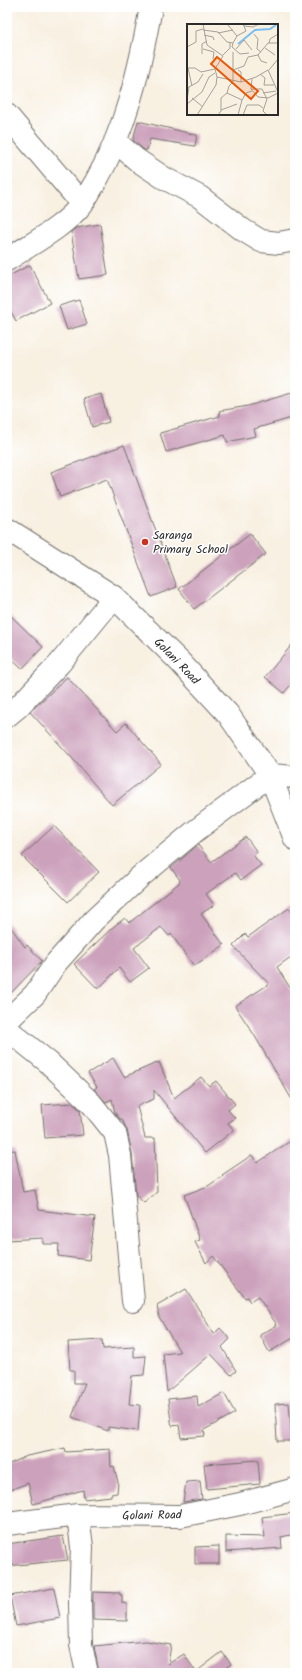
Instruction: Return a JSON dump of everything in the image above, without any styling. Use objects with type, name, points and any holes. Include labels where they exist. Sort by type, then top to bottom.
[{"type":"street","points":[[7,260],[62,224],[82,204],[107,162],[133,89],[151,7]]},
{"type":"street","points":[[7,115],[82,204]]},
{"type":"street","points":[[115,141],[137,160],[164,178],[200,197],[243,230],[261,241],[279,243],[295,240]]},
{"type":"street","name":"Golani Road","points":[[7,530],[114,597],[179,661],[228,714],[270,775],[295,839]]},
{"type":"street","points":[[7,716],[18,707],[60,663],[114,597]]},
{"type":"street","points":[[7,1021],[35,994],[56,963],[94,920],[141,876],[194,832],[270,775],[295,777]]},
{"type":"street","points":[[7,1029],[48,1062],[91,1103],[115,1133],[120,1155],[133,1301]]},
{"type":"street","name":"Golani Road","points":[[7,1524],[78,1515],[180,1516],[240,1504],[295,1489]]},
{"type":"street","points":[[78,1515],[82,1547],[80,1603],[81,1645],[87,1673]]},
{"type":"building","points":[[138,121],[197,135],[195,146],[150,139],[147,150],[144,150],[133,140]]},
{"type":"building","points":[[100,224],[108,275],[79,279],[71,232],[76,228]]},
{"type":"building","points":[[30,265],[50,303],[16,321],[7,304],[7,277]]},
{"type":"building","points":[[79,300],[87,324],[67,330],[59,306]]},
{"type":"building","points":[[295,392],[295,417],[254,429],[256,436],[227,442],[225,435],[166,452],[160,433],[220,416],[219,411],[248,406]]},
{"type":"building","points":[[101,394],[109,422],[92,427],[84,399]]},
{"type":"building","name":"Saranga Primary School","points":[[124,445],[177,587],[151,597],[107,479],[60,497],[51,472]]},
{"type":"building","name":"Saranga Primary School","points":[[250,534],[266,554],[194,609],[179,589]]},
{"type":"building","points":[[7,612],[43,647],[22,669],[7,655]]},
{"type":"building","points":[[295,641],[295,680],[284,693],[265,677]]},
{"type":"building","points":[[67,677],[117,731],[126,723],[161,764],[112,805],[30,712]]},
{"type":"building","points":[[54,826],[99,872],[68,902],[22,856]]},
{"type":"building","points":[[246,837],[257,852],[253,855],[261,865],[241,880],[235,873],[206,894],[214,905],[201,914],[224,945],[194,966],[171,934],[169,936],[161,927],[134,948],[149,968],[130,982],[119,968],[98,989],[74,964],[113,927],[125,918],[129,923],[179,883],[180,880],[171,868],[198,845],[211,862]]},
{"type":"building","points":[[289,908],[295,917],[295,954],[277,967],[295,996],[295,1105],[253,1033],[235,1006],[269,984],[233,946],[245,934],[248,937]]},
{"type":"building","points":[[7,922],[25,947],[27,945],[42,961],[7,997]]},
{"type":"building","points":[[113,1058],[124,1077],[159,1062],[174,1098],[201,1077],[209,1086],[216,1081],[235,1104],[228,1110],[235,1118],[228,1123],[234,1130],[205,1153],[154,1090],[154,1099],[137,1106],[145,1138],[155,1138],[157,1192],[144,1203],[136,1195],[132,1154],[127,1130],[122,1119],[120,1119],[115,1113],[112,1099],[106,1102],[94,1089],[97,1087],[88,1073]]},
{"type":"building","points":[[72,1103],[80,1110],[83,1135],[45,1138],[42,1105]]},
{"type":"building","points":[[295,1138],[295,1337],[269,1352],[260,1335],[277,1325],[258,1297],[250,1302],[247,1297],[245,1298],[213,1256],[206,1263],[195,1242],[200,1240],[184,1195],[208,1186],[252,1155],[257,1163]]},
{"type":"building","points":[[15,1150],[23,1192],[35,1190],[39,1210],[95,1217],[89,1260],[58,1256],[59,1244],[43,1244],[43,1238],[7,1240],[7,1151]]},
{"type":"building","points":[[186,1289],[214,1334],[220,1328],[230,1339],[222,1347],[236,1371],[231,1375],[211,1354],[167,1392],[163,1354],[180,1352],[159,1317],[157,1306]]},
{"type":"building","points":[[102,1340],[103,1349],[134,1347],[134,1357],[146,1356],[144,1375],[132,1376],[129,1404],[140,1405],[138,1431],[108,1427],[108,1431],[72,1417],[85,1383],[74,1383],[74,1370],[70,1370],[68,1342]]},
{"type":"building","points":[[224,1393],[235,1413],[204,1430],[205,1436],[181,1438],[179,1425],[172,1426],[168,1399],[197,1396],[198,1407]]},
{"type":"building","points":[[289,1403],[292,1441],[277,1441],[275,1404]]},
{"type":"building","points":[[65,1448],[66,1452],[110,1449],[111,1467],[114,1466],[118,1482],[117,1493],[111,1494],[111,1496],[84,1499],[83,1490],[33,1504],[28,1483],[7,1491],[7,1465],[27,1456]]},
{"type":"building","points":[[258,1460],[260,1484],[207,1489],[204,1464]]},
{"type":"building","points":[[200,1481],[202,1499],[183,1502],[186,1482]]},
{"type":"building","points":[[295,1513],[295,1534],[281,1537],[282,1548],[226,1552],[226,1536],[265,1537],[262,1517]]},
{"type":"building","points":[[63,1536],[68,1560],[7,1566],[7,1544]]},
{"type":"building","points":[[219,1546],[219,1564],[195,1564],[195,1547]]},
{"type":"building","points":[[54,1588],[60,1618],[16,1626],[10,1596]]},
{"type":"building","points":[[93,1592],[120,1593],[120,1595],[122,1595],[122,1603],[127,1604],[127,1621],[93,1620]]},
{"type":"building","points":[[146,1641],[171,1645],[168,1664],[184,1654],[196,1672],[222,1652],[231,1664],[218,1673],[99,1673],[94,1646]]},
{"type":"place","name":"Saranga Primary School","points":[[145,542]]}]
